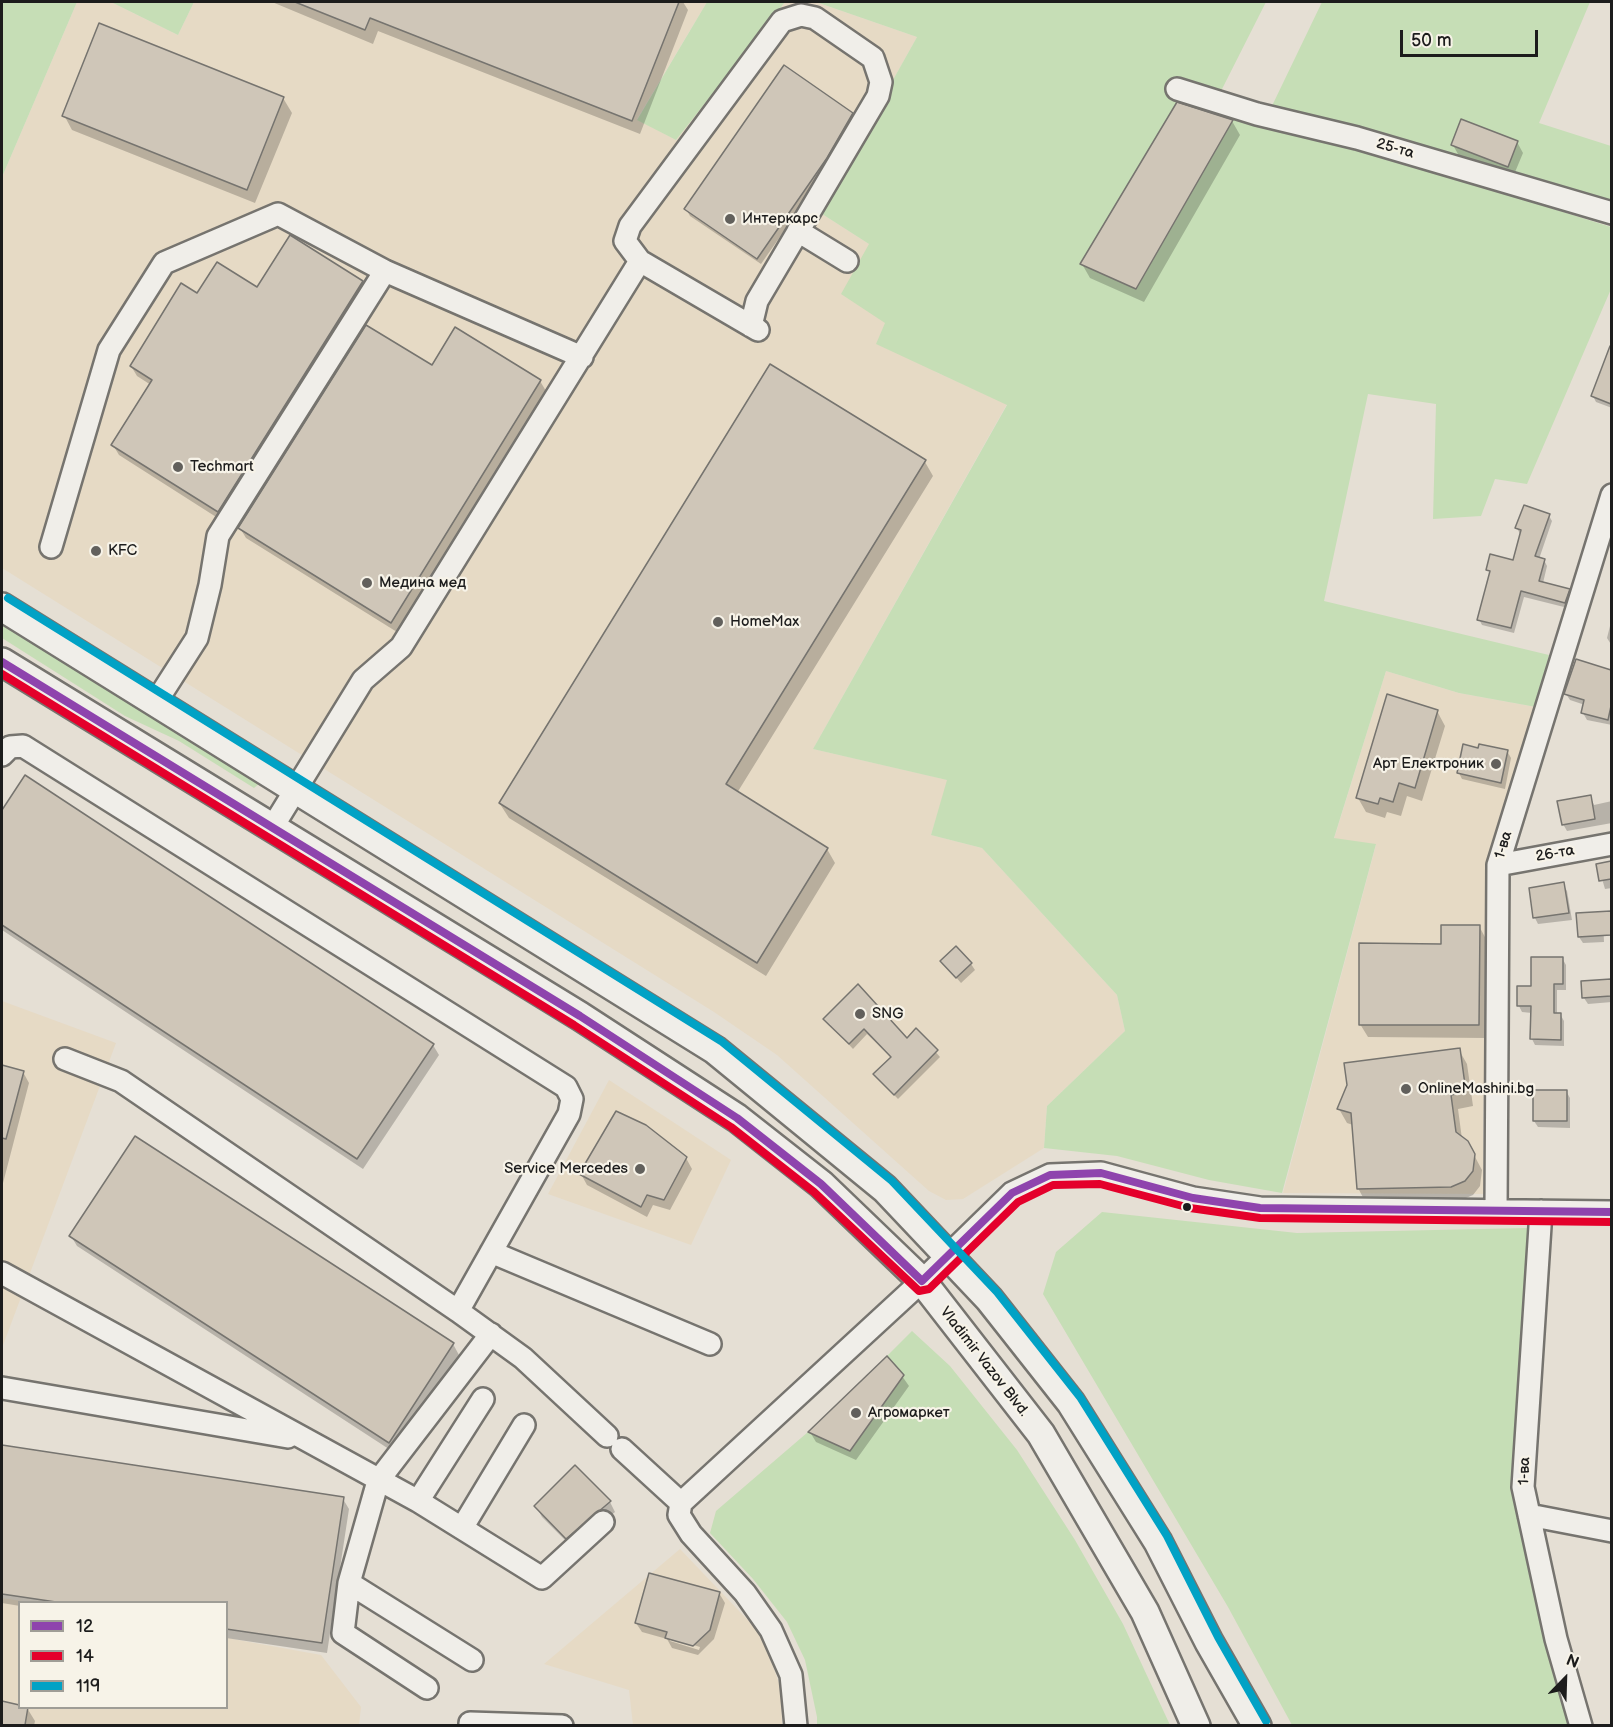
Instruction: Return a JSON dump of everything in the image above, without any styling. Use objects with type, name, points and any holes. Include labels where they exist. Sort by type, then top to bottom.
[{"type":"main road","points":[[2,607],[715,1050],[885,1189],[989,1299],[1071,1403],[1158,1542],[1209,1642],[1257,1725]]},
{"type":"main road","name":"Vladimir Vazov Blvd.","points":[[2,662],[580,1016],[737,1118],[821,1184],[922,1281],[1041,1434],[1145,1612],[1196,1725]]},
{"type":"main road","points":[[1209,1642],[1242,1725]]},
{"type":"street","points":[[801,15],[815,18],[873,58],[882,82],[878,96],[757,301],[755,328],[640,261],[626,241],[630,226],[782,21],[801,15]]},
{"type":"street","name":"25-та","points":[[1177,88],[1257,114],[1357,138],[1611,213]]},
{"type":"street","points":[[51,547],[110,350],[164,263],[278,214],[385,272],[582,357]]},
{"type":"street","points":[[798,231],[847,261]]},
{"type":"street","points":[[272,828],[363,680],[400,647],[640,261]]},
{"type":"street","points":[[156,702],[197,638],[218,536],[385,272]]},
{"type":"street","name":"1-ва","points":[[1496,1210],[1498,865],[1611,495]]},
{"type":"street","points":[[2,754],[10,747],[23,746],[566,1087],[572,1099],[569,1114],[458,1311]]},
{"type":"street","name":"26-та","points":[[1498,865],[1611,844]]},
{"type":"street","points":[[65,1059],[121,1081],[458,1311],[523,1358],[681,1503]]},
{"type":"street","points":[[796,1725],[791,1675],[771,1630],[745,1593],[692,1534],[679,1515],[681,1503],[922,1281],[1012,1192],[1050,1175],[1101,1173],[1193,1198],[1260,1208],[1611,1212]]},
{"type":"street","name":"1-ва","points":[[1541,1211],[1523,1487],[1556,1639],[1581,1725]]},
{"type":"street","points":[[491,1252],[710,1344]]},
{"type":"street","points":[[2,1273],[418,1501],[542,1578],[603,1522]]},
{"type":"street","points":[[427,1688],[343,1633],[349,1583],[378,1481],[491,1335]]},
{"type":"street","points":[[2,1388],[305,1440]]},
{"type":"street","points":[[418,1501],[483,1399]]},
{"type":"street","points":[[462,1528],[524,1425]]},
{"type":"street","points":[[1529,1515],[1611,1531]]},
{"type":"street","points":[[349,1583],[472,1660]]},
{"type":"street","points":[[470,1725],[470,1723],[562,1725]]},
{"type":"shaded area","points":[[77,2],[111,2],[178,35],[194,2],[707,2],[637,119],[676,140],[785,2],[816,2],[917,37],[819,212],[869,244],[885,323],[936,372],[1007,404],[813,749],[948,780],[931,835],[982,848],[1117,995],[1125,1031],[1047,1106],[1044,1148],[963,1199],[946,1200],[929,1191],[777,1055],[714,1012],[2,568],[2,177]]},
{"type":"shaded area","points":[[1386,671],[1459,693],[1536,707],[1490,862],[1483,1194],[1283,1193],[1376,845],[1334,839]]},
{"type":"shaded area","points":[[2,1001],[116,1043],[2,1348]]},
{"type":"shaded area","points":[[609,1080],[731,1160],[691,1245],[548,1194]]},
{"type":"shaded area","points":[[680,1549],[762,1635],[781,1689],[782,1725],[633,1725],[629,1690],[544,1664]]},
{"type":"shaded area","points":[[2,1598],[22,1601],[18,1601],[18,1709],[228,1709],[228,1638],[321,1655],[361,1707],[359,1725],[2,1725]]},
{"type":"green space","points":[[2,2],[77,2],[2,177]]},
{"type":"green space","points":[[111,2],[194,2],[178,35]]},
{"type":"green space","points":[[707,2],[785,2],[676,140],[637,120]]},
{"type":"green space","points":[[816,2],[1266,2],[1220,93],[1180,97],[1081,264],[1135,289],[1235,115],[1366,150],[1611,227],[1611,289],[1527,484],[1495,479],[1481,516],[1433,519],[1436,404],[1368,394],[1324,601],[1549,655],[1536,707],[1459,693],[1386,671],[1334,838],[1376,844],[1282,1193],[1209,1180],[1117,1156],[1044,1148],[1047,1106],[1125,1031],[1117,995],[982,848],[931,835],[947,780],[813,749],[1007,405],[876,344],[885,323],[841,294],[869,244],[819,212],[917,37]]},
{"type":"green space","points":[[1322,2],[1590,2],[1539,123],[1611,146],[1611,213],[1270,110]]},
{"type":"green space","points":[[2,622],[261,782],[254,788],[179,741],[125,716],[2,638]]},
{"type":"green space","points":[[1102,1212],[1297,1233],[1527,1228],[1535,1232],[1519,1475],[1576,1725],[1292,1725],[1228,1607],[1043,1294],[1056,1252]]},
{"type":"green space","points":[[912,1331],[950,1366],[1017,1450],[1075,1540],[1123,1624],[1170,1725],[817,1725],[805,1660],[787,1622],[753,1579],[710,1533],[716,1511],[808,1432],[850,1450],[903,1375],[887,1356]]},
{"type":"building","points":[[295,2],[679,2],[632,121],[370,18],[365,30]]},
{"type":"building","points":[[99,23],[284,97],[247,190],[62,116]]},
{"type":"building","points":[[784,65],[853,113],[827,158],[757,259],[684,209]]},
{"type":"building","points":[[1177,102],[1233,120],[1136,289],[1080,264]]},
{"type":"building","points":[[1461,119],[1518,141],[1508,167],[1451,145]]},
{"type":"building","points":[[290,235],[363,281],[218,512],[111,445],[152,380],[130,366],[181,283],[197,293],[217,262],[257,287]]},
{"type":"building","points":[[366,325],[432,365],[455,327],[541,380],[391,623],[238,528]]},
{"type":"building","points":[[1611,346],[1611,404],[1591,396]]},
{"type":"building","name":"HomeMax","points":[[770,364],[926,460],[726,784],[828,848],[757,963],[499,803]]},
{"type":"building","points":[[1524,505],[1550,514],[1535,556],[1545,559],[1539,581],[1570,589],[1565,603],[1521,591],[1511,628],[1477,620],[1490,571],[1486,570],[1490,554],[1513,560],[1521,530],[1515,528]]},
{"type":"building","points":[[1576,659],[1611,670],[1611,706],[1608,720],[1581,713],[1584,700],[1564,694]]},
{"type":"building","points":[[1387,694],[1438,710],[1415,788],[1399,783],[1393,802],[1380,798],[1378,804],[1356,798]]},
{"type":"building","points":[[1463,744],[1478,748],[1479,744],[1508,750],[1501,783],[1457,773]]},
{"type":"building","points":[[25,775],[434,1044],[357,1159],[2,925],[2,810]]},
{"type":"building","points":[[1591,795],[1595,819],[1562,825],[1557,801]]},
{"type":"building","points":[[1611,861],[1611,879],[1599,881],[1596,864]]},
{"type":"building","points":[[1564,882],[1569,913],[1533,918],[1529,888]]},
{"type":"building","points":[[1611,911],[1611,935],[1578,937],[1576,913]]},
{"type":"building","points":[[1441,925],[1480,925],[1479,1025],[1359,1025],[1359,943],[1441,944]]},
{"type":"building","points":[[956,946],[972,963],[956,978],[940,961]]},
{"type":"building","points":[[1531,957],[1563,957],[1563,984],[1554,984],[1554,1013],[1561,1013],[1561,1040],[1530,1039],[1531,1006],[1517,1006],[1517,986],[1531,986]]},
{"type":"building","points":[[1611,979],[1611,996],[1582,998],[1581,981]]},
{"type":"building","points":[[858,984],[907,1038],[916,1028],[938,1050],[894,1095],[873,1074],[891,1057],[864,1029],[849,1044],[823,1019]]},
{"type":"building","points":[[1460,1048],[1466,1092],[1451,1095],[1456,1132],[1468,1141],[1475,1154],[1473,1171],[1465,1181],[1451,1187],[1357,1189],[1351,1113],[1337,1109],[1347,1085],[1344,1063]]},
{"type":"building","points":[[2,1065],[24,1071],[6,1139],[2,1138]]},
{"type":"building","points":[[1533,1090],[1567,1090],[1567,1121],[1533,1121]]},
{"type":"building","points":[[616,1111],[646,1125],[687,1157],[664,1200],[647,1195],[641,1207],[579,1174]]},
{"type":"building","points":[[135,1136],[454,1343],[389,1443],[69,1236]]},
{"type":"building","points":[[887,1356],[904,1375],[850,1451],[808,1432]]},
{"type":"building","points":[[2,1445],[344,1497],[322,1643],[228,1629],[228,1601],[49,1601],[2,1594]]},
{"type":"building","points":[[575,1465],[611,1501],[566,1539],[534,1506]]},
{"type":"building","points":[[649,1573],[720,1592],[710,1630],[693,1646],[665,1638],[667,1632],[635,1623]]},
{"type":"building","points":[[2,1701],[18,1705],[18,1709],[28,1709],[25,1725],[2,1725]]},
{"type":"transit line","name":"119","points":[[8,598],[721,1041],[892,1181],[997,1292],[1080,1397],[1167,1536],[1218,1637],[1266,1721]]},
{"type":"transit line","name":"12","points":[[2,662],[580,1016],[737,1118],[821,1184],[922,1281],[1012,1193],[1050,1175],[1101,1173],[1193,1198],[1260,1208],[1612,1212]]},
{"type":"transit line","name":"14","points":[[2,674],[574,1025],[731,1127],[814,1192],[919,1291],[929,1289],[1018,1202],[1053,1185],[1100,1184],[1190,1208],[1260,1218],[1612,1222]]},
{"type":"place","name":"Интеркарс","points":[[730,219]]},
{"type":"place","name":"Techmart","points":[[178,467]]},
{"type":"place","name":"KFC","points":[[96,551]]},
{"type":"place","name":"Медина мед","points":[[367,583]]},
{"type":"place","name":"HomeMax","points":[[718,622]]},
{"type":"place","name":"Арт Електроник","points":[[1496,764]]},
{"type":"place","name":"SNG","points":[[860,1014]]},
{"type":"place","name":"ОnlineMashini.bg","points":[[1406,1089]]},
{"type":"place","name":"Service Mercedes","points":[[640,1169]]},
{"type":"place","name":"Агромаркет","points":[[856,1413]]}]
